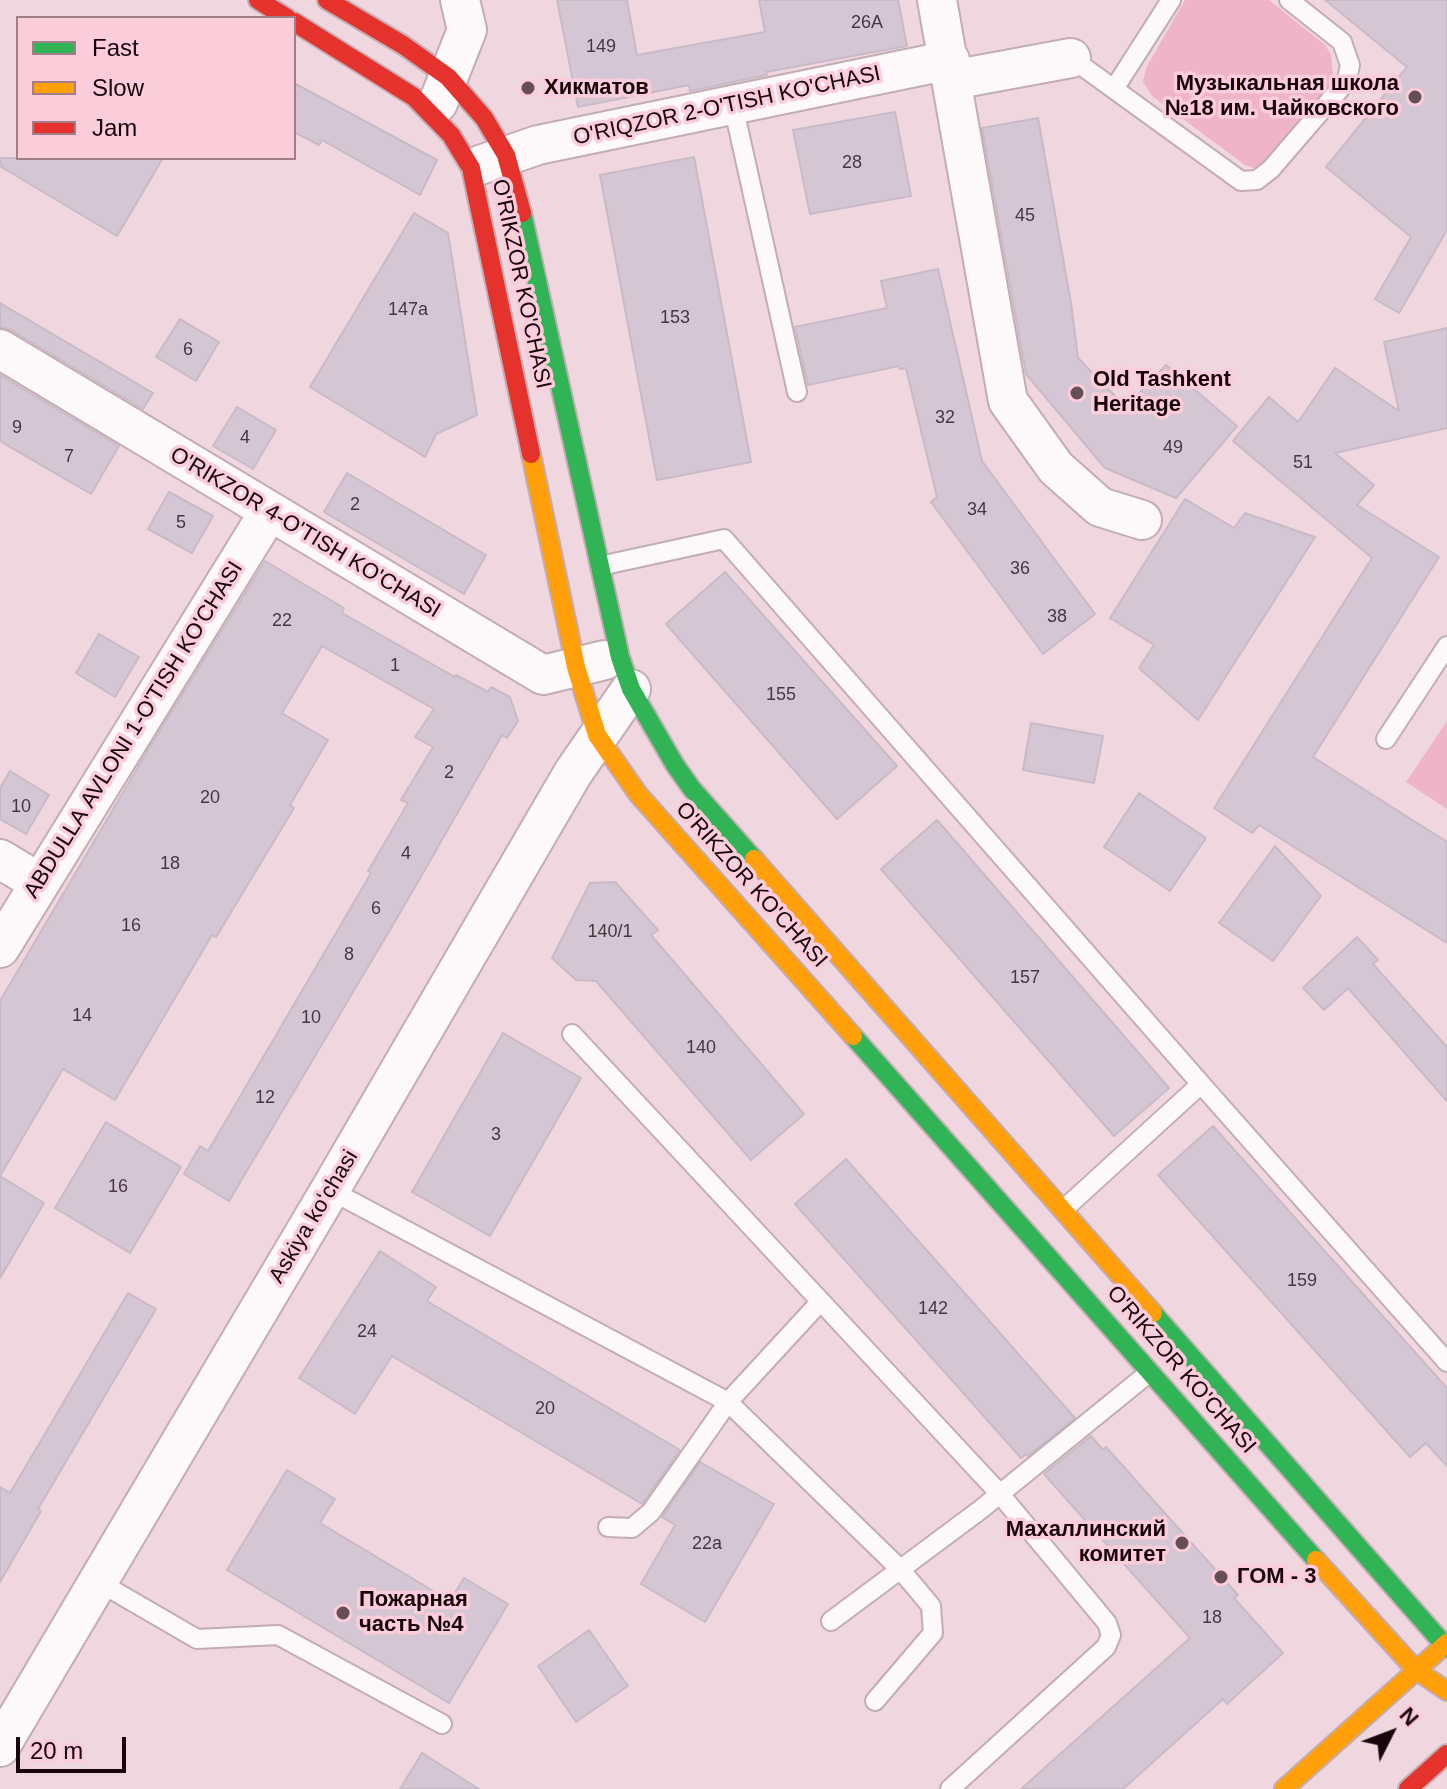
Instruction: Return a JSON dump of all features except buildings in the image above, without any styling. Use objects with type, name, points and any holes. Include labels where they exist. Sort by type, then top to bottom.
[{"type":"main road","name":"O'RIKZOR KO'CHASI","points":[[327,0],[403,45],[448,77],[484,118],[506,155],[515,183],[625,673],[659,740],[692,789],[1446,1645]]},
{"type":"main road","name":"O'RIKZOR KO'CHASI","points":[[296,23],[414,97],[451,135],[471,168],[576,667],[597,735],[638,794],[1150,1372],[1416,1670],[1447,1691]]},
{"type":"main road","points":[[1284,1789],[1446,1645]]},
{"type":"main road","points":[[1408,1789],[1447,1754]]},
{"type":"street","points":[[433,114],[467,30],[460,0]]},
{"type":"street","points":[[937,0],[1008,401],[1056,468],[1100,507],[1142,520]]},
{"type":"street","name":"O'RIQZOR 2-O'TISH KO'CHASI","points":[[471,168],[538,145],[733,105],[951,70],[1071,58]]},
{"type":"street","name":"O'RIKZOR 4-O'TISH KO'CHASI","points":[[0,349],[543,675],[576,667],[625,673]]},
{"type":"street","name":"ABDULLA AVLONI 1-O'TISH KO'CHASI","points":[[0,948],[269,512]]},
{"type":"street","name":"Askiya koʻchasi","points":[[0,1747],[597,735],[625,673]]},
{"type":"street","points":[[0,859],[40,883]]},
{"type":"lane","points":[[1114,89],[1171,0]]},
{"type":"lane","points":[[1071,58],[1241,181],[1257,180],[1271,169],[1339,90],[1347,79],[1350,65],[1342,42],[1289,0]]},
{"type":"lane","points":[[733,105],[797,392]]},
{"type":"lane","points":[[600,566],[724,539],[1447,1362]]},
{"type":"lane","points":[[1386,739],[1447,646]]},
{"type":"lane","points":[[572,1034],[1000,1494],[1107,1623],[1111,1635],[1106,1647],[950,1789]]},
{"type":"lane","points":[[1063,1210],[1201,1084]]},
{"type":"lane","points":[[330,1190],[728,1402],[900,1569],[931,1606],[933,1633],[875,1701]]},
{"type":"lane","points":[[608,1527],[632,1528],[651,1512],[728,1402],[821,1301]]},
{"type":"lane","points":[[831,1621],[1000,1494],[1150,1372]]},
{"type":"lane","points":[[97,1581],[197,1639],[278,1635],[442,1724]]},
{"type":"shaded area","points":[[1185,0],[1269,0],[1325,45],[1331,55],[1333,77],[1330,87],[1266,164],[1257,169],[1245,165],[1152,96],[1143,82],[1146,68]]},
{"type":"shaded area","points":[[1447,721],[1447,809],[1406,782]]},
{"type":"traffic: fast","points":[[522,213],[620,657],[631,689],[692,789],[754,859]]},
{"type":"traffic: fast","points":[[853,1036],[1316,1560]]},
{"type":"traffic: fast","points":[[1153,1313],[1447,1648]]},
{"type":"traffic: slow","points":[[531,454],[576,667],[597,735],[638,794],[853,1036]]},
{"type":"traffic: slow","points":[[754,859],[1153,1313]]},
{"type":"traffic: slow","points":[[1316,1560],[1416,1670],[1447,1691]]},
{"type":"traffic: slow","points":[[1284,1789],[1447,1643]]},
{"type":"traffic: jam","points":[[258,0],[284,16]]},
{"type":"traffic: jam","points":[[327,0],[403,45],[448,77],[484,118],[506,155],[522,213]]},
{"type":"traffic: jam","points":[[296,23],[414,97],[451,135],[471,168],[531,454]]},
{"type":"traffic: jam","points":[[1408,1789],[1447,1754]]},
{"type":"place","name":"Хикматов","points":[[528,88]]},
{"type":"place","name":"Музыкальная школа №18 им. Чайковского","points":[[1415,97]]},
{"type":"place","name":"Old Tashkent Heritage","points":[[1077,393]]},
{"type":"place","name":"Махаллинский комитет","points":[[1182,1543]]},
{"type":"place","name":"ГОМ - 3","points":[[1221,1577]]},
{"type":"place","name":"Пожарная часть №4","points":[[343,1613]]}]
